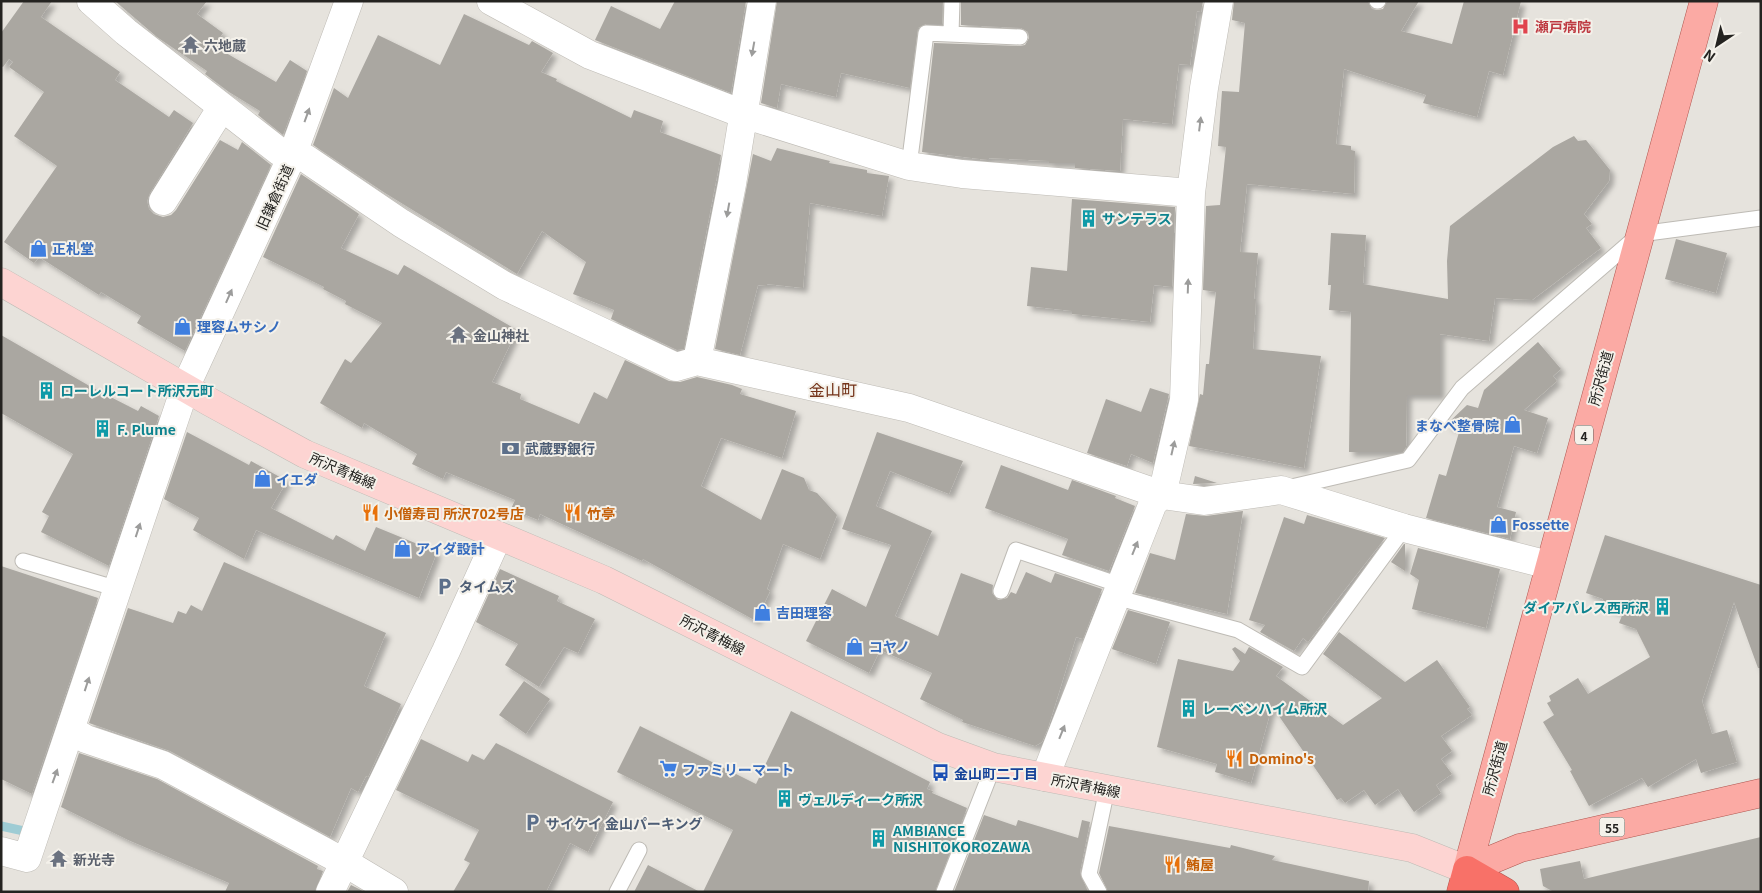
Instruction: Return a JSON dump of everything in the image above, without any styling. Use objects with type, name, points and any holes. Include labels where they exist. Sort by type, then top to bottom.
[{"type":"highway","points":[[1464,881],[1505,892]]},
{"type":"main road","name":"所沢街道","points":[[1464,881],[1704,1]]},
{"type":"main road","name":"所沢青梅線","points":[[1,282],[185,388],[305,454],[634,594],[938,747],[993,767],[1412,848],[1464,881]]},
{"type":"main road","name":"55","points":[[1464,881],[1520,848],[1761,793]]},
{"type":"street","points":[[91,1],[126,32],[280,152],[305,158],[401,223],[505,286],[676,367],[697,361],[909,408],[1162,495],[1204,500],[1281,490],[1404,528],[1549,565]]},
{"type":"street","name":"旧鎌倉街道","points":[[1,851],[27,858],[185,388],[292,156],[349,1]]},
{"type":"street","points":[[491,1],[590,55],[743,114],[909,166],[962,174],[1191,193]]},
{"type":"street","points":[[697,361],[720,254],[762,1]]},
{"type":"street","points":[[1045,777],[1153,503],[1162,495],[1184,400],[1191,193],[1204,88],[1219,1]]},
{"type":"street","points":[[163,201],[222,107]]},
{"type":"street","points":[[330,892],[446,651],[498,536]]},
{"type":"street","points":[[71,730],[86,740],[162,765],[344,862],[394,892]]},
{"type":"lane","points":[[951,34],[952,1]]},
{"type":"lane","points":[[909,166],[926,33],[1020,37]]},
{"type":"lane","points":[[1281,490],[1408,460],[1462,388],[1640,234],[1761,218]]},
{"type":"lane","points":[[1001,591],[1016,550],[1118,591],[1238,630],[1302,667],[1404,528]]},
{"type":"lane","points":[[24,560],[118,589]]},
{"type":"lane","points":[[944,892],[993,767]]},
{"type":"lane","points":[[1098,892],[1089,874],[1107,789]]},
{"type":"lane","points":[[617,892],[639,850]]},
{"type":"building","points":[[24,1],[52,1],[41,17],[120,72],[115,80],[169,117],[174,110],[193,123],[150,193],[147,201],[149,209],[154,214],[163,217],[171,215],[176,210],[220,140],[238,150],[242,142],[271,165],[185,351],[137,323],[141,316],[101,292],[99,295],[39,257],[34,263],[4,242],[57,166],[14,136],[44,92],[9,67],[13,62],[9,59],[3,67],[1,66],[1,33]]},
{"type":"building","points":[[115,1],[207,1],[197,14],[223,33],[214,46],[276,82],[290,60],[307,71],[283,135],[258,115],[260,111],[229,92],[205,74],[207,71],[157,37]]},
{"type":"building","points":[[675,1],[746,1],[731,93],[595,40],[611,6],[660,29]]},
{"type":"building","points":[[777,1],[943,1],[942,24],[926,24],[918,28],[910,88],[841,73],[836,97],[781,84],[777,108],[761,103]]},
{"type":"building","points":[[961,1],[1203,1],[1201,12],[1197,11],[1190,65],[1179,64],[1172,124],[1123,119],[1120,171],[1075,168],[1075,163],[988,158],[988,160],[922,152],[934,43],[1020,46],[1025,45],[1029,38],[1028,32],[1021,28],[961,25]]},
{"type":"building","points":[[1234,1],[1368,1],[1372,9],[1377,10],[1383,9],[1387,1],[1419,1],[1401,31],[1452,44],[1464,1],[1521,1],[1503,75],[1489,71],[1477,117],[1423,103],[1426,95],[1344,69],[1336,144],[1351,146],[1351,150],[1355,151],[1354,194],[1247,184],[1240,252],[1258,253],[1254,299],[1256,299],[1253,349],[1321,356],[1304,468],[1189,446],[1200,394],[1203,395],[1206,364],[1209,364],[1216,292],[1203,290],[1206,206],[1220,205],[1226,147],[1218,146],[1222,91],[1239,92],[1245,23],[1232,20]]},
{"type":"building","points":[[464,14],[529,45],[532,41],[553,53],[541,72],[557,79],[556,81],[631,118],[634,110],[663,121],[660,132],[721,155],[684,349],[677,350],[611,319],[614,310],[573,294],[586,262],[542,231],[517,274],[385,193],[313,145],[334,88],[348,98],[378,35],[440,65]]},
{"type":"building","points":[[1574,136],[1578,141],[1586,140],[1610,170],[1609,181],[1584,214],[1592,224],[1586,228],[1601,248],[1532,300],[1495,298],[1489,341],[1440,334],[1440,395],[1407,395],[1406,447],[1403,452],[1349,452],[1351,312],[1329,310],[1331,285],[1328,285],[1331,233],[1366,235],[1363,284],[1448,299],[1447,261],[1450,226],[1553,147]]},
{"type":"building","points":[[777,148],[830,161],[829,163],[867,170],[867,173],[889,176],[882,216],[810,203],[803,288],[767,284],[767,286],[758,285],[740,355],[715,349],[753,154],[771,161]]},
{"type":"building","points":[[301,174],[359,214],[341,248],[398,275],[404,265],[517,330],[492,382],[521,394],[520,399],[579,424],[594,392],[607,399],[625,360],[669,381],[680,382],[697,377],[732,385],[742,389],[740,394],[796,411],[782,458],[721,438],[701,486],[761,520],[782,469],[804,478],[809,490],[817,493],[837,515],[820,559],[783,544],[767,589],[770,591],[756,621],[643,559],[642,561],[540,514],[538,520],[511,509],[515,500],[446,472],[443,479],[412,464],[417,454],[364,423],[362,428],[320,403],[345,359],[351,363],[382,323],[345,304],[346,301],[323,289],[324,287],[263,257]]},
{"type":"building","points":[[1072,199],[1175,207],[1172,287],[1154,285],[1150,322],[1072,314],[1072,311],[1027,306],[1031,267],[1067,271]]},
{"type":"building","points":[[1676,239],[1727,253],[1716,293],[1665,279]]},
{"type":"building","points":[[1,335],[93,388],[138,411],[141,406],[159,416],[109,566],[41,532],[49,516],[42,512],[73,454],[1,413]]},
{"type":"building","points":[[1538,342],[1561,369],[1553,376],[1557,381],[1524,410],[1548,418],[1537,453],[1514,446],[1497,507],[1516,512],[1510,539],[1426,518],[1439,474],[1446,476],[1460,429],[1446,425],[1467,405],[1478,408],[1484,390]]},
{"type":"building","points":[[1150,388],[1169,394],[1153,463],[1131,454],[1127,466],[1087,453],[1106,399],[1141,412]]},
{"type":"building","points":[[187,432],[249,465],[251,461],[287,481],[271,508],[333,540],[336,535],[365,551],[376,527],[437,552],[419,598],[256,530],[244,559],[193,530],[199,518],[164,499]]},
{"type":"building","points":[[877,432],[963,461],[949,494],[890,471],[876,506],[932,531],[895,616],[938,636],[961,573],[993,585],[992,593],[998,600],[1007,598],[1011,592],[1016,594],[1026,572],[1051,583],[1055,573],[1102,589],[1083,639],[1076,637],[1048,728],[1042,742],[1035,746],[962,722],[963,720],[920,699],[932,673],[880,650],[869,673],[806,641],[832,589],[866,607],[891,545],[842,529]]},
{"type":"building","points":[[1001,465],[1068,490],[1072,480],[1116,496],[1115,498],[1135,506],[1109,571],[1062,555],[1068,539],[985,508]]},
{"type":"building","points":[[1195,476],[1217,483],[1193,484]]},
{"type":"building","points":[[1243,511],[1227,614],[1135,593],[1150,553],[1175,560],[1186,514],[1206,516]]},
{"type":"building","points":[[1307,515],[1385,538],[1322,619],[1324,621],[1308,642],[1303,638],[1294,651],[1260,632],[1265,625],[1249,620],[1284,517],[1304,524]]},
{"type":"building","points":[[1605,535],[1761,585],[1761,668],[1758,668],[1734,602],[1702,701],[1712,734],[1727,730],[1737,762],[1701,773],[1696,759],[1648,787],[1642,778],[1589,806],[1570,771],[1572,770],[1543,722],[1554,715],[1547,703],[1551,701],[1549,696],[1578,678],[1588,694],[1650,657],[1636,629],[1619,623],[1623,613],[1601,606],[1603,599],[1586,593]]},
{"type":"building","points":[[1405,544],[1405,571],[1391,562]]},
{"type":"building","points":[[1418,548],[1500,569],[1486,628],[1412,609],[1419,580],[1410,574]]},
{"type":"building","points":[[224,562],[386,633],[364,686],[401,704],[368,777],[366,776],[358,792],[351,788],[330,837],[170,751],[89,723],[128,608],[173,623],[178,611],[186,614],[191,605],[202,611]]},
{"type":"building","points":[[1,566],[98,598],[32,794],[1,779]]},
{"type":"building","points":[[500,569],[559,596],[557,601],[595,619],[578,653],[564,647],[539,687],[505,665],[518,644],[476,622]]},
{"type":"building","points":[[1128,610],[1170,622],[1156,664],[1112,649]]},
{"type":"building","points":[[1339,632],[1405,682],[1437,660],[1470,707],[1467,709],[1472,715],[1441,736],[1452,751],[1441,759],[1452,774],[1436,785],[1441,793],[1414,812],[1398,789],[1375,805],[1364,790],[1345,803],[1341,798],[1337,800],[1272,706],[1251,783],[1215,772],[1217,764],[1157,747],[1178,659],[1233,671],[1240,661],[1232,649],[1235,647],[1245,654],[1249,647],[1283,667],[1276,676],[1343,725],[1382,698],[1323,654]]},
{"type":"building","points":[[524,681],[550,699],[526,734],[499,715]]},
{"type":"building","points":[[791,711],[930,782],[927,789],[933,791],[932,793],[967,808],[935,892],[703,892],[733,830],[617,772],[640,726],[756,784]]},
{"type":"building","points":[[421,739],[468,762],[472,754],[484,760],[496,743],[613,802],[588,852],[570,843],[546,892],[453,892],[470,863],[464,860],[479,830],[396,790]]},
{"type":"building","points":[[79,753],[157,779],[318,866],[317,869],[323,871],[315,892],[225,892],[229,883],[128,840],[61,807]]},
{"type":"building","points":[[984,815],[1016,826],[1018,820],[1078,838],[1082,820],[1090,822],[1080,872],[1088,892],[954,892]]},
{"type":"building","points":[[1109,826],[1230,848],[1231,845],[1275,856],[1272,860],[1369,881],[1368,892],[1108,892],[1099,873]]},
{"type":"building","points":[[1761,837],[1761,892],[1554,892],[1543,886],[1540,869],[1580,861],[1584,879]]},
{"type":"building","points":[[648,865],[700,892],[634,892]]},
{"type":"building","points":[[351,885],[361,890],[363,892],[347,892]]},
{"type":"waterway","points":[[1,826],[24,831]]},
{"type":"place","name":"瀬戸病院","points":[[1521,26]]},
{"type":"place","name":"六地蔵","points":[[190,45]]},
{"type":"place","name":"サンテラス","points":[[1088,218]]},
{"type":"place","name":"正札堂","points":[[38,248]]},
{"type":"place","name":"理容ムサシノ","points":[[183,326]]},
{"type":"place","name":"金山神社","points":[[459,335]]},
{"type":"place","name":"ローレルコート所沢元町","points":[[46,390]]},
{"type":"place","name":"まなべ整骨院","points":[[1513,425]]},
{"type":"place","name":"F. Plume","points":[[103,429]]},
{"type":"place","name":"武蔵野銀行","points":[[511,448]]},
{"type":"place","name":"イエダ","points":[[262,479]]},
{"type":"place","name":"小僧寿司 所沢702号店","points":[[370,513]]},
{"type":"place","name":"竹亭","points":[[573,513]]},
{"type":"place","name":"Fossette","points":[[1498,524]]},
{"type":"place","name":"アイダ設計","points":[[402,548]]},
{"type":"place","name":"タイムズ","points":[[445,586]]},
{"type":"place","name":"ダイアパレス西所沢","points":[[1663,607]]},
{"type":"place","name":"吉田理容","points":[[762,612]]},
{"type":"place","name":"コヤノ","points":[[855,646]]},
{"type":"place","name":"レーベンハイム所沢","points":[[1188,708]]},
{"type":"place","name":"Domino's","points":[[1235,758]]},
{"type":"place","name":"ファミリーマート","points":[[668,769]]},
{"type":"place","name":"金山町二丁目","points":[[940,773]]},
{"type":"place","name":"ヴェルディーク所沢","points":[[784,799]]},
{"type":"place","name":"サイケイ 金山パーキング","points":[[532,823]]},
{"type":"place","name":"AMBIANCE NISHITOKOROZAWA","points":[[879,838]]},
{"type":"place","name":"新光寺","points":[[59,859]]},
{"type":"place","name":"鮪屋","points":[[1172,864]]},
{"type":"district","name":"金山町","points":[[833,389]]}]
